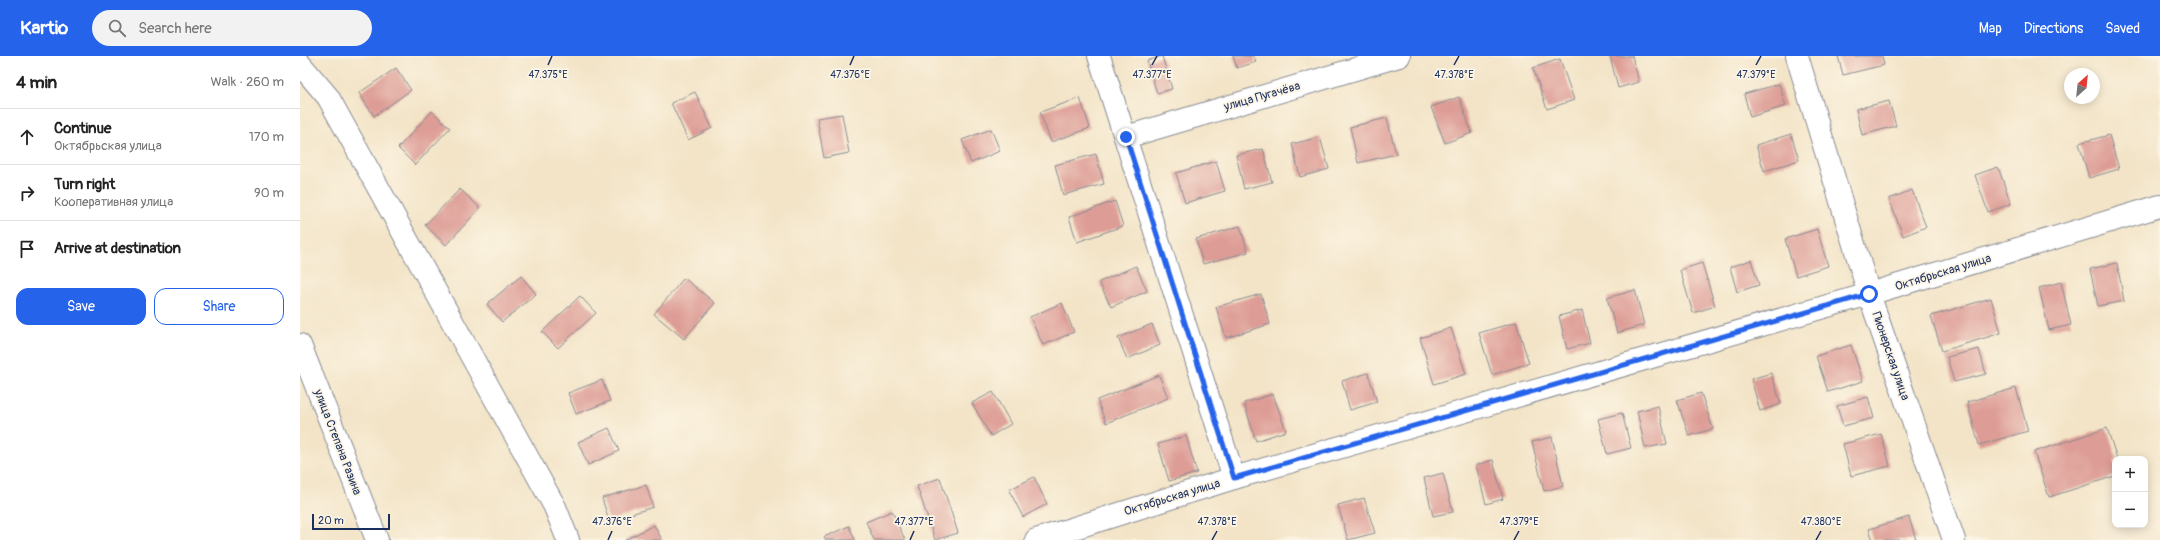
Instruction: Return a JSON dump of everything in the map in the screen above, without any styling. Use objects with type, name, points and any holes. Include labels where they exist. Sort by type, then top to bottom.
[{"type":"street","points":[[1099,56],[1234,478]]},
{"type":"street","name":"улица Пугачёва","points":[[1126,137],[1399,56]]},
{"type":"street","name":"Пионерская улица","points":[[1797,56],[1869,294],[1954,540]]},
{"type":"street","points":[[300,64],[328,98],[555,507],[568,540]]},
{"type":"street","name":"Октябрьская улица","points":[[1036,540],[1234,478],[1869,294],[2160,206]]},
{"type":"street","name":"улица Степана Разина","points":[[300,345],[377,540]]},
{"type":"building","points":[[1162,56],[1172,89],[1157,93],[1147,61]]},
{"type":"building","points":[[1233,56],[1254,56],[1256,62],[1237,68]]},
{"type":"building","points":[[1610,56],[1632,56],[1639,82],[1618,88]]},
{"type":"building","points":[[1838,56],[1882,56],[1884,65],[1843,75]]},
{"type":"building","points":[[1560,59],[1574,100],[1547,109],[1533,68]]},
{"type":"building","points":[[396,68],[411,90],[374,116],[359,93]]},
{"type":"building","points":[[1779,84],[1786,106],[1750,117],[1744,94]]},
{"type":"building","points":[[695,92],[712,128],[688,140],[671,103]]},
{"type":"building","points":[[1459,97],[1472,133],[1445,143],[1431,107]]},
{"type":"building","points":[[1080,98],[1090,128],[1051,142],[1040,112]]},
{"type":"building","points":[[1889,101],[1896,126],[1862,135],[1856,109]]},
{"type":"building","points":[[432,111],[450,128],[415,165],[398,148]]},
{"type":"building","points":[[842,114],[849,153],[824,158],[817,118]]},
{"type":"building","points":[[1387,118],[1396,154],[1358,163],[1350,127]]},
{"type":"building","points":[[991,129],[1000,151],[971,163],[962,140]]},
{"type":"building","points":[[1791,134],[1799,160],[1764,171],[1756,145]]},
{"type":"building","points":[[2109,135],[2119,169],[2089,178],[2079,143]]},
{"type":"building","points":[[1320,137],[1329,169],[1300,177],[1292,144]]},
{"type":"building","points":[[1263,149],[1272,182],[1244,189],[1236,155]]},
{"type":"building","points":[[1096,154],[1104,184],[1063,195],[1055,165]]},
{"type":"building","points":[[1216,161],[1225,191],[1185,203],[1176,173]]},
{"type":"building","points":[[1998,167],[2011,204],[1988,212],[1975,175]]},
{"type":"building","points":[[460,189],[480,208],[446,245],[425,225]]},
{"type":"building","points":[[1912,190],[1926,227],[1903,236],[1889,199]]},
{"type":"building","points":[[1115,201],[1123,226],[1077,242],[1069,217]]},
{"type":"building","points":[[1240,226],[1248,252],[1203,264],[1196,239]]},
{"type":"building","points":[[1817,229],[1828,266],[1796,276],[1785,239]]},
{"type":"building","points":[[1751,260],[1759,285],[1737,292],[1730,267]]},
{"type":"building","points":[[1702,263],[1715,306],[1693,313],[1680,270]]},
{"type":"building","points":[[2117,263],[2124,301],[2098,306],[2090,269]]},
{"type":"building","points":[[1136,266],[1147,291],[1111,307],[1099,282]]},
{"type":"building","points":[[521,276],[536,294],[502,322],[487,304]]},
{"type":"building","points":[[684,278],[715,303],[684,339],[654,314]]},
{"type":"building","points":[[2061,282],[2071,325],[2049,330],[2039,288]]},
{"type":"building","points":[[1635,290],[1644,325],[1617,333],[1607,298]]},
{"type":"building","points":[[1261,294],[1270,324],[1226,338],[1216,307]]},
{"type":"building","points":[[580,296],[596,313],[558,348],[542,332]]},
{"type":"building","points":[[1991,298],[2001,333],[1942,351],[1931,316]]},
{"type":"building","points":[[1062,303],[1074,332],[1043,345],[1030,317]]},
{"type":"building","points":[[1582,310],[1590,343],[1567,349],[1559,316]]},
{"type":"building","points":[[1516,322],[1529,363],[1492,375],[1479,333]]},
{"type":"building","points":[[1152,324],[1160,345],[1127,359],[1118,338]]},
{"type":"building","points":[[1451,328],[1466,374],[1434,384],[1420,338]]},
{"type":"building","points":[[1851,345],[1863,381],[1828,392],[1816,356]]},
{"type":"building","points":[[1979,349],[1986,374],[1954,382],[1947,357]]},
{"type":"building","points":[[1368,373],[1377,402],[1350,410],[1342,381]]},
{"type":"building","points":[[1771,373],[1781,404],[1760,411],[1751,379]]},
{"type":"building","points":[[1159,375],[1168,398],[1106,423],[1097,400]]},
{"type":"building","points":[[602,380],[610,401],[576,414],[568,393]]},
{"type":"building","points":[[2016,388],[2028,431],[1979,445],[1967,402]]},
{"type":"building","points":[[993,392],[1011,424],[991,436],[972,403]]},
{"type":"building","points":[[1701,393],[1713,429],[1689,436],[1677,400]]},
{"type":"building","points":[[1273,394],[1286,431],[1256,441],[1244,403]]},
{"type":"building","points":[[1868,397],[1874,418],[1843,426],[1837,406]]},
{"type":"building","points":[[1658,406],[1667,444],[1645,448],[1637,411]]},
{"type":"building","points":[[1622,413],[1631,448],[1607,454],[1598,419]]},
{"type":"building","points":[[609,428],[619,451],[588,465],[578,442]]},
{"type":"building","points":[[2107,428],[2116,456],[2112,456],[2112,477],[2049,497],[2034,452]]},
{"type":"building","points":[[1881,434],[1890,466],[1851,476],[1843,444]]},
{"type":"building","points":[[1186,436],[1197,473],[1169,481],[1158,444]]},
{"type":"building","points":[[1552,437],[1563,486],[1544,491],[1532,442]]},
{"type":"building","points":[[1493,460],[1503,499],[1486,504],[1476,465]]},
{"type":"building","points":[[1443,473],[1453,512],[1433,516],[1424,478]]},
{"type":"building","points":[[1034,477],[1047,504],[1023,517],[1009,490]]},
{"type":"building","points":[[940,478],[958,533],[935,540],[917,486]]},
{"type":"building","points":[[646,485],[653,507],[609,521],[602,498]]},
{"type":"building","points":[[1364,498],[1375,533],[1348,540],[1338,505]]},
{"type":"building","points":[[892,511],[905,540],[874,540],[866,522]]},
{"type":"building","points":[[1909,517],[1916,540],[1873,540],[1869,529]]},
{"type":"building","points":[[654,525],[662,540],[625,540]]},
{"type":"building","points":[[849,526],[855,540],[826,540],[824,537]]},
{"type":"route","points":[[1126,137],[1234,478],[1869,294]]}]
